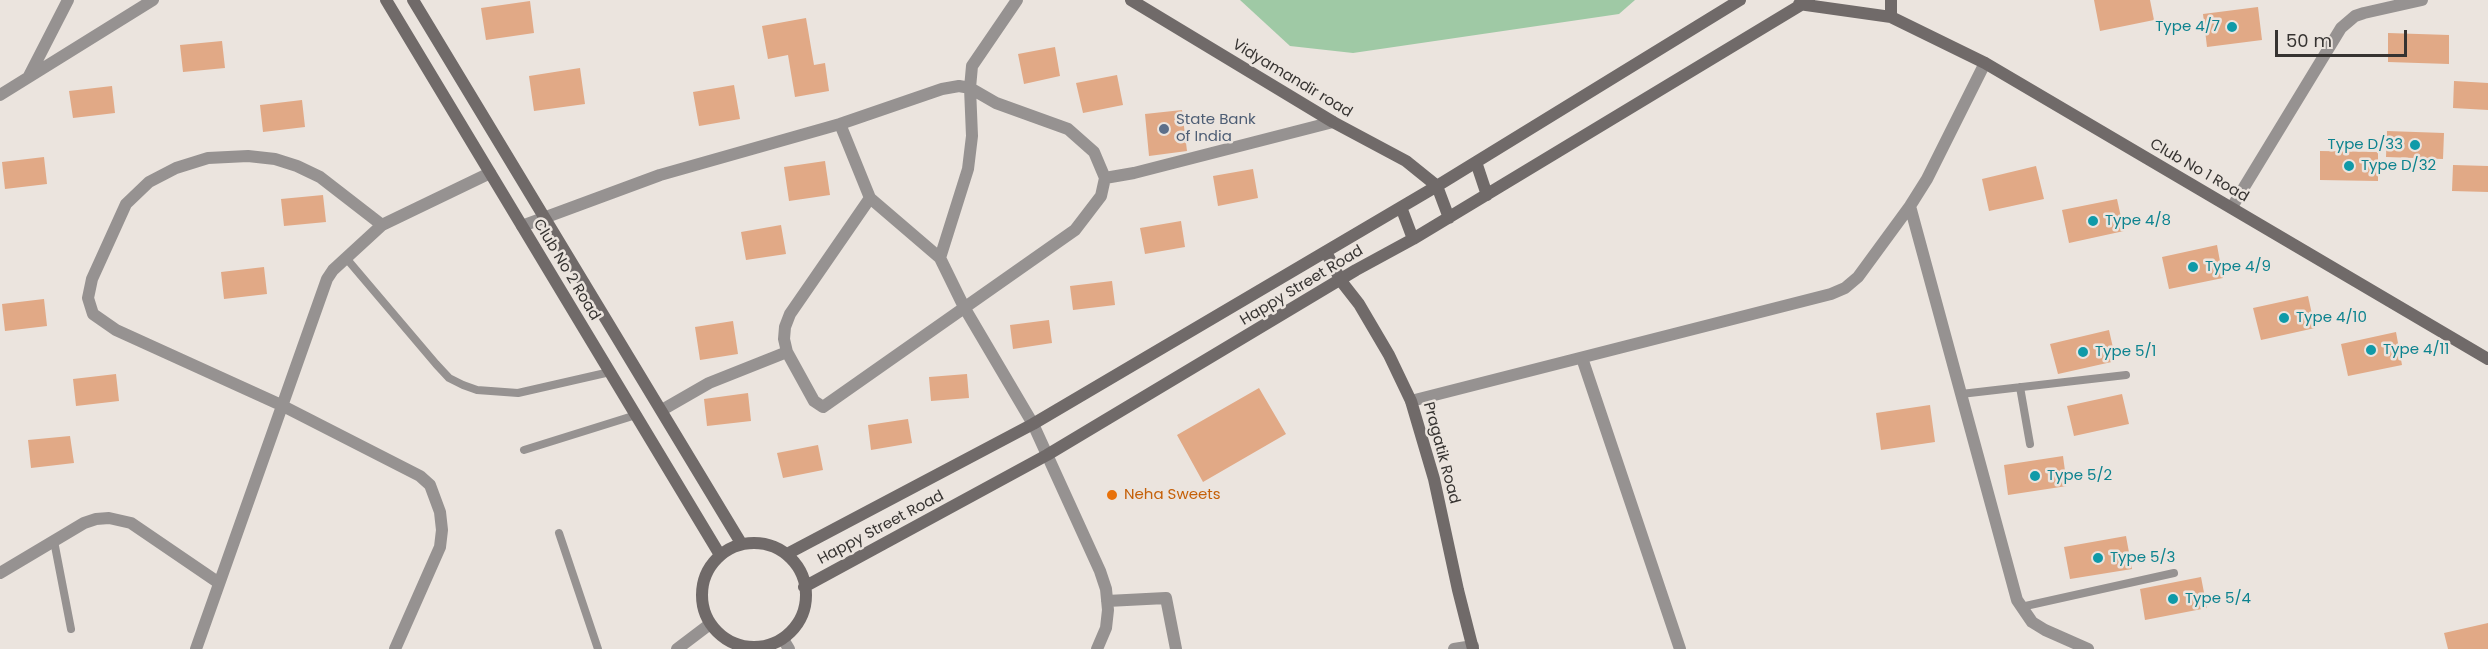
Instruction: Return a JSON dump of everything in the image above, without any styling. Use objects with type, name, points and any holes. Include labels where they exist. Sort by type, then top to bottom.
[{"type":"street","points":[[28,78],[68,0]]},
{"type":"street","points":[[0,95],[153,0]]},
{"type":"street","name":"Club No 2 Road","points":[[386,0],[720,555]]},
{"type":"street","name":"Club No 2 Road","points":[[413,0],[741,543]]},
{"type":"street","points":[[940,258],[968,169],[972,136],[970,88],[972,66],[1017,0]]},
{"type":"street","name":"Vidyamandir road","points":[[1131,0],[1333,122],[1406,161],[1437,186]]},
{"type":"street","name":"Happy Street Road","points":[[787,554],[1033,424],[1437,186],[1740,0]]},
{"type":"street","points":[[1802,2],[1891,16],[1891,0]]},
{"type":"street","points":[[2232,207],[2341,28],[2355,16],[2364,12],[2416,1]]},
{"type":"street","name":"Happy Street Road","points":[[804,587],[1047,455],[1356,270],[1449,218],[1802,2]]},
{"type":"street","name":"Club No 1 Road","points":[[1891,16],[1985,63],[2488,359]]},
{"type":"street","points":[[1412,401],[1820,297],[1845,288],[1858,277],[1910,206],[1927,178],[1985,63]]},
{"type":"street","points":[[522,226],[660,175],[840,124],[942,89],[959,86],[970,88],[996,103],[1068,129],[1094,152],[1105,178],[1101,196],[1075,230],[829,405],[823,407],[814,401],[787,352],[784,339],[790,314],[870,198]]},
{"type":"street","points":[[1105,178],[1134,173],[1333,122]]},
{"type":"street","points":[[840,124],[870,198],[940,258],[964,307],[1033,424],[1100,571],[1107,600],[1106,628],[1097,649]]},
{"type":"street","points":[[382,225],[320,177],[274,159],[248,156],[208,158],[176,168],[149,182],[137,192],[120,213],[88,298],[93,314],[116,330],[281,405],[420,476],[430,485],[436,498],[442,530],[440,547],[395,649]]},
{"type":"street","points":[[1476,162],[1487,195]]},
{"type":"street","points":[[196,649],[281,405],[323,289],[333,270],[382,225],[490,173]]},
{"type":"street","points":[[1437,186],[1449,218]]},
{"type":"street","points":[[1910,206],[2017,600],[2032,622],[2088,649]]},
{"type":"street","points":[[1401,207],[1413,239]]},
{"type":"street","name":"Pragatik Road","points":[[1326,252],[1341,281],[1359,304],[1412,401],[1434,479],[1473,648]]},
{"type":"street","points":[[662,410],[709,383],[787,352]]},
{"type":"street","points":[[1582,358],[1680,649]]},
{"type":"street","points":[[0,573],[54,540],[96,519],[120,519],[131,523],[219,583]]},
{"type":"street","points":[[741,543],[771,545],[787,554],[799,567],[806,602],[801,620],[786,644],[759,648],[742,647],[727,641],[710,624],[701,600],[702,583],[709,568],[720,555],[741,543]]},
{"type":"street","points":[[1107,600],[1166,598],[1176,649]]},
{"type":"street","points":[[676,649],[710,624]]},
{"type":"street","points":[[1454,649],[1473,648]]},
{"type":"lane","points":[[346,258],[436,364],[449,378],[463,385],[477,390],[518,393],[610,372]]},
{"type":"lane","points":[[1961,394],[2126,375]]},
{"type":"lane","points":[[2020,387],[2030,444]]},
{"type":"lane","points":[[524,450],[636,415]]},
{"type":"lane","points":[[559,533],[598,649]]},
{"type":"lane","points":[[54,540],[72,629]]},
{"type":"lane","points":[[2021,607],[2174,573]]},
{"type":"green space","points":[[1240,0],[1635,0],[1619,14],[1353,53],[1290,46]]},
{"type":"building","name":"Type 4/7","points":[[2094,0],[2150,0],[2154,20],[2100,31]]},
{"type":"building","points":[[530,1],[534,33],[486,40],[481,8]]},
{"type":"building","name":"Type 4/7","points":[[2258,7],[2262,40],[2207,47],[2203,14]]},
{"type":"building","points":[[806,18],[814,65],[825,63],[829,91],[795,97],[788,55],[768,59],[762,26]]},
{"type":"building","points":[[2388,33],[2449,35],[2449,64],[2388,62]]},
{"type":"building","points":[[222,41],[225,68],[183,72],[180,45]]},
{"type":"building","points":[[1055,47],[1060,76],[1024,84],[1018,54]]},
{"type":"building","points":[[580,68],[585,104],[534,111],[529,76]]},
{"type":"building","points":[[1117,75],[1123,105],[1083,113],[1076,83]]},
{"type":"building","points":[[2454,81],[2488,83],[2488,110],[2453,108]]},
{"type":"building","points":[[734,85],[740,119],[699,126],[693,92]]},
{"type":"building","points":[[112,86],[115,113],[73,118],[69,91]]},
{"type":"building","points":[[302,100],[305,127],[263,132],[260,105]]},
{"type":"building","points":[[1182,110],[1187,151],[1149,156],[1145,114]]},
{"type":"building","name":"Type D/33","points":[[2387,131],[2444,133],[2443,159],[2386,157]]},
{"type":"building","name":"Type D/32","points":[[2320,151],[2378,152],[2378,181],[2320,180]]},
{"type":"building","points":[[44,157],[47,184],[5,189],[2,162]]},
{"type":"building","points":[[825,161],[830,195],[789,201],[784,167]]},
{"type":"building","points":[[2453,165],[2488,166],[2488,192],[2452,191]]},
{"type":"building","points":[[2036,166],[2044,199],[1989,211],[1982,179]]},
{"type":"building","points":[[1253,169],[1258,198],[1218,206],[1213,176]]},
{"type":"building","points":[[323,195],[326,222],[284,226],[281,199]]},
{"type":"building","name":"Type 4/8","points":[[2117,199],[2124,231],[2069,243],[2062,210]]},
{"type":"building","points":[[1181,221],[1185,247],[1145,254],[1140,228]]},
{"type":"building","points":[[781,225],[786,254],[746,260],[741,232]]},
{"type":"building","name":"Type 4/9","points":[[2217,245],[2223,278],[2169,289],[2162,257]]},
{"type":"building","points":[[264,267],[267,294],[224,299],[221,272]]},
{"type":"building","points":[[1112,281],[1115,305],[1073,310],[1070,286]]},
{"type":"building","name":"Type 4/10","points":[[2308,296],[2315,328],[2261,340],[2253,308]]},
{"type":"building","points":[[44,299],[47,326],[5,331],[2,304]]},
{"type":"building","points":[[1049,320],[1052,343],[1013,349],[1010,325]]},
{"type":"building","points":[[733,321],[738,354],[700,360],[695,327]]},
{"type":"building","name":"Type 5/1","points":[[2109,330],[2116,361],[2058,374],[2050,344]]},
{"type":"building","name":"Type 4/11","points":[[2396,332],[2402,365],[2348,376],[2341,344]]},
{"type":"building","points":[[116,374],[119,401],[76,406],[73,379]]},
{"type":"building","points":[[967,374],[969,398],[931,401],[929,377]]},
{"type":"building","points":[[1259,388],[1286,434],[1203,482],[1177,435]]},
{"type":"building","points":[[748,393],[751,421],[707,426],[704,399]]},
{"type":"building","points":[[2122,394],[2129,424],[2074,436],[2067,406]]},
{"type":"building","points":[[1930,405],[1935,442],[1881,450],[1876,413]]},
{"type":"building","points":[[908,419],[912,443],[871,450],[868,425]]},
{"type":"building","points":[[70,436],[74,463],[31,468],[28,440]]},
{"type":"building","points":[[818,445],[823,470],[783,478],[777,453]]},
{"type":"building","name":"Type 5/2","points":[[2063,456],[2067,486],[2008,495],[2004,465]]},
{"type":"building","name":"Type 5/3","points":[[2126,536],[2132,569],[2070,579],[2064,547]]},
{"type":"building","name":"Type 5/4","points":[[2201,577],[2207,608],[2145,620],[2140,589]]},
{"type":"building","points":[[2488,623],[2488,649],[2448,649],[2444,633]]},
{"type":"place","name":"Type 4/7","points":[[2232,27]]},
{"type":"place","name":"State Bank of India","points":[[1164,129]]},
{"type":"place","name":"Type D/33","points":[[2415,145]]},
{"type":"place","name":"Type D/32","points":[[2349,166]]},
{"type":"place","name":"Type 4/8","points":[[2093,221]]},
{"type":"place","name":"Type 4/9","points":[[2193,267]]},
{"type":"place","name":"Type 4/10","points":[[2284,318]]},
{"type":"place","name":"Type 4/11","points":[[2371,350]]},
{"type":"place","name":"Type 5/1","points":[[2083,352]]},
{"type":"place","name":"Type 5/2","points":[[2035,476]]},
{"type":"place","name":"Neha Sweets","points":[[1112,495]]},
{"type":"place","name":"Type 5/3","points":[[2098,558]]},
{"type":"place","name":"Type 5/4","points":[[2173,599]]}]
